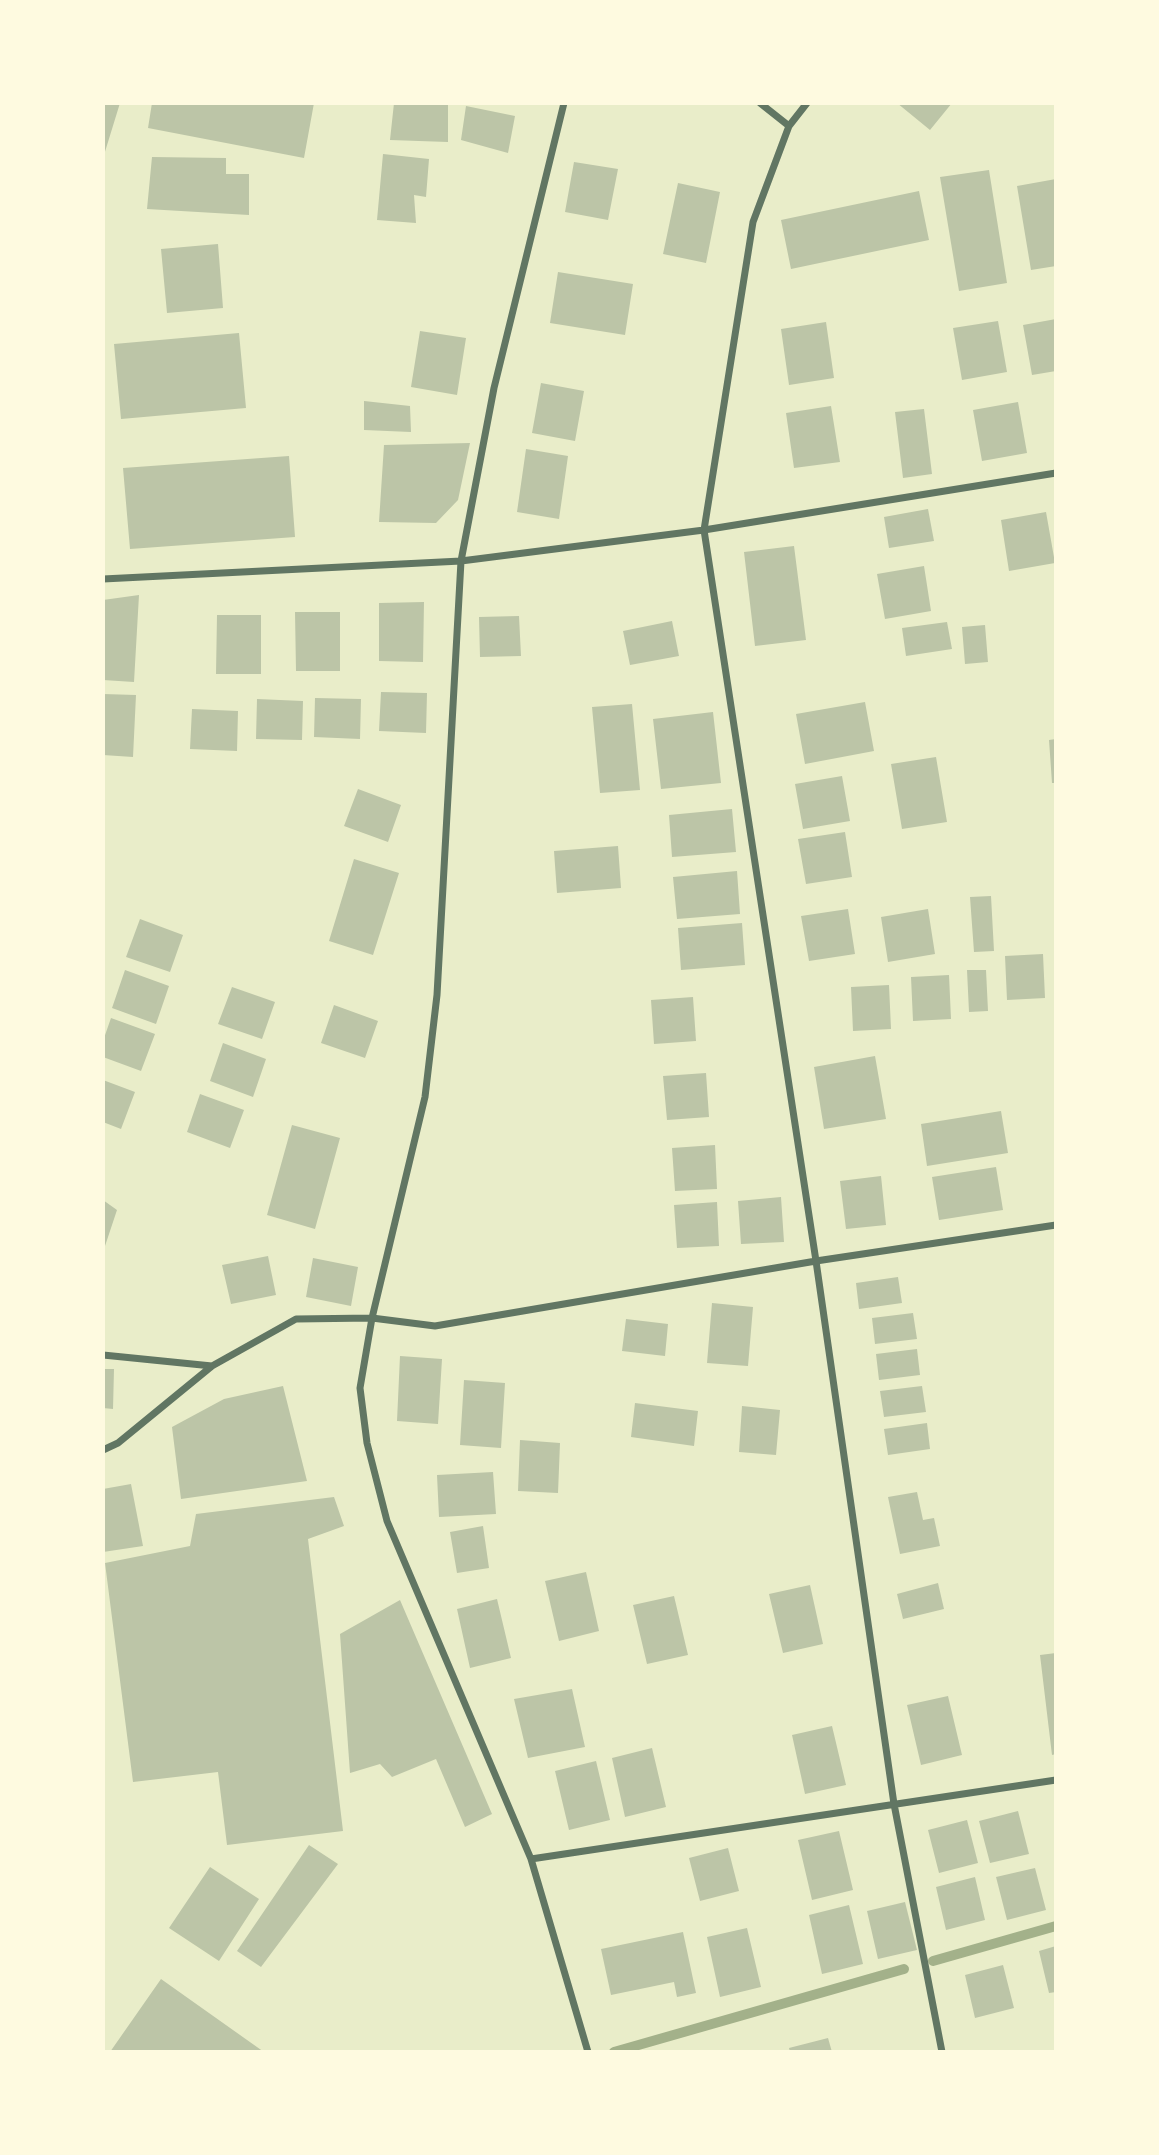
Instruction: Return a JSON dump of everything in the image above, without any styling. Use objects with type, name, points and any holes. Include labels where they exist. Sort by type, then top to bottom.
[{"type":"street","points":[[564,103],[547,163],[494,388],[461,561],[434,1021],[425,1097],[372,1318],[360,1388],[367,1443],[387,1521],[531,1859],[588,2052]]},
{"type":"street","points":[[760,103],[789,126]]},
{"type":"street","points":[[807,103],[789,126],[753,222],[704,530],[817,1261],[894,1804],[942,2052]]},
{"type":"street","points":[[103,579],[461,561],[704,530],[1056,473]]},
{"type":"street","points":[[103,1450],[118,1443],[212,1366],[296,1319],[372,1318],[435,1326],[817,1261],[1056,1225]]},
{"type":"street","points":[[103,1355],[212,1366]]},
{"type":"street","points":[[531,1859],[1056,1780]]},
{"type":"building","points":[[103,103],[120,103],[104,155],[103,154]]},
{"type":"building","points":[[152,103],[314,103],[304,158],[148,128]]},
{"type":"building","points":[[394,103],[448,103],[448,142],[390,140]]},
{"type":"building","points":[[897,103],[952,103],[930,130]]},
{"type":"building","points":[[466,106],[515,116],[508,153],[461,140]]},
{"type":"building","points":[[383,154],[429,159],[426,197],[414,195],[416,223],[377,220]]},
{"type":"building","points":[[152,157],[226,158],[226,174],[249,174],[249,215],[147,209]]},
{"type":"building","points":[[574,162],[618,169],[608,220],[565,212]]},
{"type":"building","points":[[989,170],[1007,283],[959,291],[940,177]]},
{"type":"building","points":[[1056,179],[1056,266],[1031,270],[1017,186]]},
{"type":"building","points":[[678,183],[720,192],[706,263],[663,254]]},
{"type":"building","points":[[919,191],[929,240],[791,269],[781,220]]},
{"type":"building","points":[[218,244],[223,308],[167,313],[161,249]]},
{"type":"building","points":[[558,272],[633,284],[625,335],[550,323]]},
{"type":"building","points":[[1056,319],[1056,371],[1032,375],[1023,325]]},
{"type":"building","points":[[998,321],[1007,372],[962,380],[953,328]]},
{"type":"building","points":[[826,322],[834,378],[789,385],[781,329]]},
{"type":"building","points":[[420,331],[466,338],[457,395],[411,387]]},
{"type":"building","points":[[239,333],[246,408],[121,419],[114,344]]},
{"type":"building","points":[[541,383],[584,391],[575,441],[532,433]]},
{"type":"building","points":[[364,401],[410,406],[411,432],[364,430]]},
{"type":"building","points":[[1018,402],[1027,453],[982,461],[973,410]]},
{"type":"building","points":[[831,406],[840,462],[794,468],[786,413]]},
{"type":"building","points":[[924,409],[932,474],[903,478],[895,412]]},
{"type":"building","points":[[470,443],[458,500],[436,523],[379,522],[384,445]]},
{"type":"building","points":[[526,449],[568,456],[559,519],[517,512]]},
{"type":"building","points":[[289,456],[295,537],[130,549],[123,468]]},
{"type":"building","points":[[928,509],[934,541],[889,548],[884,517]]},
{"type":"building","points":[[1046,512],[1055,563],[1009,571],[1001,520]]},
{"type":"building","points":[[794,546],[806,640],[755,646],[744,552]]},
{"type":"building","points":[[924,566],[931,611],[885,619],[877,574]]},
{"type":"building","points":[[139,595],[134,682],[103,680],[103,600]]},
{"type":"building","points":[[424,602],[423,662],[379,661],[379,603]]},
{"type":"building","points":[[295,612],[340,612],[340,671],[296,671]]},
{"type":"building","points":[[217,615],[261,615],[261,674],[216,674]]},
{"type":"building","points":[[519,616],[521,656],[480,657],[479,617]]},
{"type":"building","points":[[672,621],[679,656],[630,665],[623,631]]},
{"type":"building","points":[[947,622],[952,649],[906,656],[902,628]]},
{"type":"building","points":[[985,625],[988,662],[965,664],[962,627]]},
{"type":"building","points":[[381,692],[427,693],[426,733],[379,731]]},
{"type":"building","points":[[103,694],[136,695],[133,757],[103,755]]},
{"type":"building","points":[[315,698],[361,699],[360,739],[314,737]]},
{"type":"building","points":[[257,699],[303,701],[302,740],[256,739]]},
{"type":"building","points":[[865,702],[874,751],[805,764],[796,714]]},
{"type":"building","points":[[632,704],[640,790],[600,793],[592,707]]},
{"type":"building","points":[[192,709],[238,711],[237,751],[190,749]]},
{"type":"building","points":[[713,712],[721,783],[661,789],[653,719]]},
{"type":"building","points":[[1056,739],[1056,783],[1052,783],[1049,740]]},
{"type":"building","points":[[936,757],[947,822],[902,829],[891,764]]},
{"type":"building","points":[[842,776],[850,821],[803,829],[795,784]]},
{"type":"building","points":[[358,789],[401,805],[388,842],[344,826]]},
{"type":"building","points":[[732,809],[736,852],[672,857],[669,815]]},
{"type":"building","points":[[845,832],[852,877],[806,884],[798,839]]},
{"type":"building","points":[[618,846],[621,888],[557,893],[554,851]]},
{"type":"building","points":[[354,859],[399,873],[373,955],[329,941]]},
{"type":"building","points":[[737,871],[740,914],[677,919],[673,877]]},
{"type":"building","points":[[991,896],[994,951],[974,952],[970,897]]},
{"type":"building","points":[[848,909],[855,954],[809,961],[801,916]]},
{"type":"building","points":[[928,909],[935,954],[888,962],[881,917]]},
{"type":"building","points":[[140,919],[183,935],[170,972],[126,957]]},
{"type":"building","points":[[742,923],[745,965],[681,970],[678,928]]},
{"type":"building","points":[[1043,954],[1045,998],[1007,1000],[1005,956]]},
{"type":"building","points":[[125,970],[169,986],[156,1024],[112,1008]]},
{"type":"building","points":[[967,970],[986,970],[988,1011],[969,1012]]},
{"type":"building","points":[[949,975],[951,1019],[913,1021],[911,977]]},
{"type":"building","points":[[889,985],[891,1029],[853,1031],[851,987]]},
{"type":"building","points":[[232,987],[275,1002],[262,1039],[218,1024]]},
{"type":"building","points":[[693,997],[696,1041],[654,1044],[651,1000]]},
{"type":"building","points":[[334,1005],[378,1021],[365,1058],[321,1043]]},
{"type":"building","points":[[111,1018],[155,1034],[141,1071],[103,1057],[103,1041]]},
{"type":"building","points":[[223,1043],[266,1059],[253,1097],[210,1081]]},
{"type":"building","points":[[875,1056],[886,1119],[824,1129],[814,1067]]},
{"type":"building","points":[[706,1073],[709,1117],[667,1120],[663,1076]]},
{"type":"building","points":[[103,1080],[135,1092],[121,1129],[103,1122]]},
{"type":"building","points":[[200,1094],[244,1110],[230,1148],[187,1132]]},
{"type":"building","points":[[1001,1111],[1008,1153],[927,1166],[921,1124]]},
{"type":"building","points":[[292,1125],[340,1138],[315,1229],[267,1215]]},
{"type":"building","points":[[715,1145],[717,1189],[675,1191],[672,1148]]},
{"type":"building","points":[[996,1167],[1003,1210],[939,1220],[932,1177]]},
{"type":"building","points":[[881,1176],[886,1225],[846,1229],[840,1181]]},
{"type":"building","points":[[781,1197],[784,1242],[741,1244],[738,1201]]},
{"type":"building","points":[[103,1200],[117,1210],[104,1249],[103,1249]]},
{"type":"building","points":[[717,1202],[719,1246],[677,1248],[674,1205]]},
{"type":"building","points":[[268,1256],[276,1295],[231,1304],[222,1265]]},
{"type":"building","points":[[313,1258],[358,1267],[351,1306],[306,1297]]},
{"type":"building","points":[[898,1277],[902,1303],[859,1309],[856,1283]]},
{"type":"building","points":[[712,1303],[753,1307],[748,1366],[707,1363]]},
{"type":"building","points":[[913,1313],[917,1339],[875,1344],[872,1318]]},
{"type":"building","points":[[626,1319],[668,1324],[665,1356],[622,1351]]},
{"type":"building","points":[[917,1349],[920,1375],[879,1380],[876,1354]]},
{"type":"building","points":[[400,1356],[442,1359],[438,1424],[397,1421]]},
{"type":"building","points":[[103,1369],[114,1369],[113,1409],[103,1408]]},
{"type":"building","points":[[464,1380],[505,1383],[501,1448],[460,1445]]},
{"type":"building","points":[[283,1386],[307,1481],[181,1499],[172,1427],[224,1399]]},
{"type":"building","points":[[922,1386],[926,1412],[884,1417],[880,1391]]},
{"type":"building","points":[[635,1403],[698,1411],[694,1446],[631,1437]]},
{"type":"building","points":[[742,1406],[780,1410],[776,1455],[739,1452]]},
{"type":"building","points":[[927,1423],[930,1449],[888,1455],[884,1429]]},
{"type":"building","points":[[520,1440],[560,1443],[558,1493],[518,1491]]},
{"type":"building","points":[[493,1472],[496,1514],[439,1517],[437,1475]]},
{"type":"building","points":[[131,1484],[143,1546],[103,1552],[103,1489]]},
{"type":"building","points":[[917,1492],[923,1520],[934,1518],[940,1546],[900,1554],[888,1497]]},
{"type":"building","points":[[334,1497],[344,1526],[308,1539],[343,1831],[227,1845],[218,1772],[133,1782],[105,1563],[190,1546],[196,1514]]},
{"type":"building","points":[[483,1526],[489,1568],[457,1573],[450,1532]]},
{"type":"building","points":[[586,1572],[599,1631],[559,1641],[545,1581]]},
{"type":"building","points":[[938,1583],[944,1609],[903,1619],[897,1594]]},
{"type":"building","points":[[810,1585],[823,1644],[783,1653],[769,1594]]},
{"type":"building","points":[[674,1596],[688,1655],[647,1664],[633,1605]]},
{"type":"building","points":[[497,1599],[511,1658],[470,1668],[457,1609]]},
{"type":"building","points":[[400,1600],[492,1814],[465,1827],[436,1759],[392,1777],[380,1764],[350,1773],[340,1634]]},
{"type":"building","points":[[1056,1653],[1056,1754],[1052,1755],[1040,1655]]},
{"type":"building","points":[[572,1689],[585,1747],[528,1758],[514,1699]]},
{"type":"building","points":[[948,1696],[962,1755],[921,1765],[907,1705]]},
{"type":"building","points":[[832,1726],[846,1785],[805,1794],[792,1735]]},
{"type":"building","points":[[652,1748],[666,1807],[625,1817],[612,1758]]},
{"type":"building","points":[[596,1761],[610,1820],[569,1830],[555,1771]]},
{"type":"building","points":[[1018,1811],[1029,1854],[990,1863],[979,1821]]},
{"type":"building","points":[[967,1820],[978,1863],[939,1873],[928,1830]]},
{"type":"building","points":[[839,1831],[853,1890],[812,1900],[798,1840]]},
{"type":"building","points":[[309,1845],[338,1864],[261,1967],[237,1951]]},
{"type":"building","points":[[728,1848],[739,1891],[700,1901],[689,1858]]},
{"type":"building","points":[[210,1867],[259,1899],[219,1961],[169,1928]]},
{"type":"building","points":[[1035,1868],[1046,1910],[1007,1920],[996,1877]]},
{"type":"building","points":[[975,1877],[985,1920],[946,1930],[936,1887]]},
{"type":"building","points":[[905,1902],[917,1950],[878,1959],[867,1911]]},
{"type":"building","points":[[849,1905],[863,1964],[822,1974],[809,1915]]},
{"type":"building","points":[[747,1928],[761,1987],[720,1997],[707,1937]]},
{"type":"building","points":[[683,1932],[696,1993],[677,1997],[674,1982],[611,1995],[601,1949]]},
{"type":"building","points":[[1056,1946],[1056,1992],[1049,1993],[1039,1951]]},
{"type":"building","points":[[1003,1965],[1014,2008],[975,2018],[965,1975]]},
{"type":"building","points":[[161,1979],[264,2052],[110,2052]]},
{"type":"building","points":[[828,2038],[832,2052],[790,2052],[789,2048]]},
{"type":"waterway","points":[[933,1961],[1056,1926]]},
{"type":"waterway","points":[[614,2052],[904,1969]]}]
